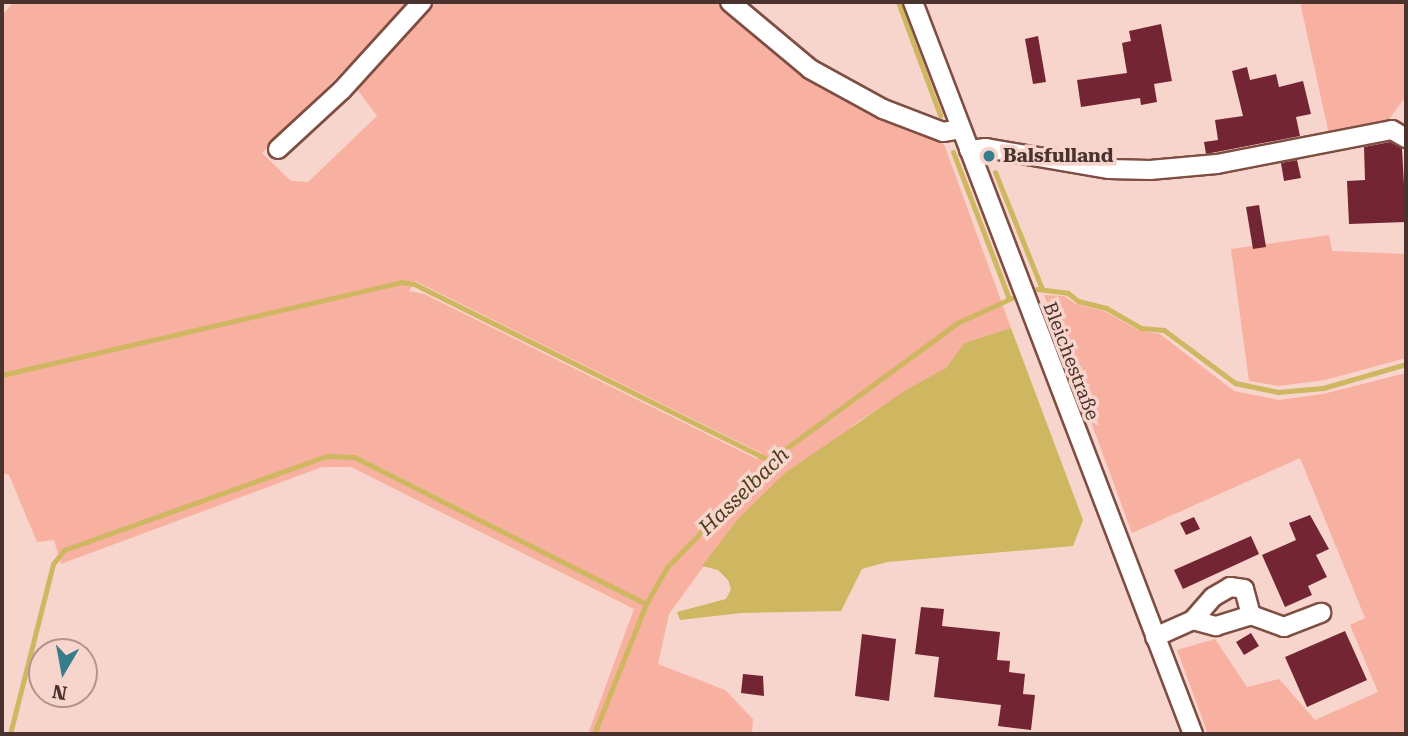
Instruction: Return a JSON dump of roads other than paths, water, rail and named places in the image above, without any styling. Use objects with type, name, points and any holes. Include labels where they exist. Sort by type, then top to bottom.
[{"type":"street","points":[[278,149],[342,89],[422,2]]},
{"type":"street","points":[[730,2],[810,69],[847,89],[943,132],[961,129]]},
{"type":"street","name":"Bleichestraße","points":[[913,2],[1193,734]]},
{"type":"street","points":[[969,150],[986,148],[1109,169],[1150,170],[1217,164],[1392,130],[1406,138]]},
{"type":"street","points":[[1155,637],[1192,620],[1213,597],[1230,587],[1244,589],[1251,615]]},
{"type":"street","points":[[1192,620],[1216,626],[1251,615],[1284,627],[1321,613]]},
{"type":"waterway","points":[[898,2],[940,115]]},
{"type":"waterway","points":[[953,152],[1009,299]]},
{"type":"waterway","points":[[995,172],[1042,289]]},
{"type":"waterway","points":[[2,375],[401,282],[414,284],[770,461]]},
{"type":"waterway","name":"Hasselbach","points":[[1037,289],[1068,293],[1078,301],[1106,308],[1141,328],[1164,330],[1235,383],[1278,392],[1323,388],[1406,364]]},
{"type":"waterway","name":"Hasselbach","points":[[594,734],[646,604],[667,567],[777,455],[959,322],[1012,298]]},
{"type":"waterway","points":[[10,734],[53,564],[64,550],[327,456],[354,457],[646,604]]},
{"type":"place","name":"Balsfulland","points":[[989,156]]}]
